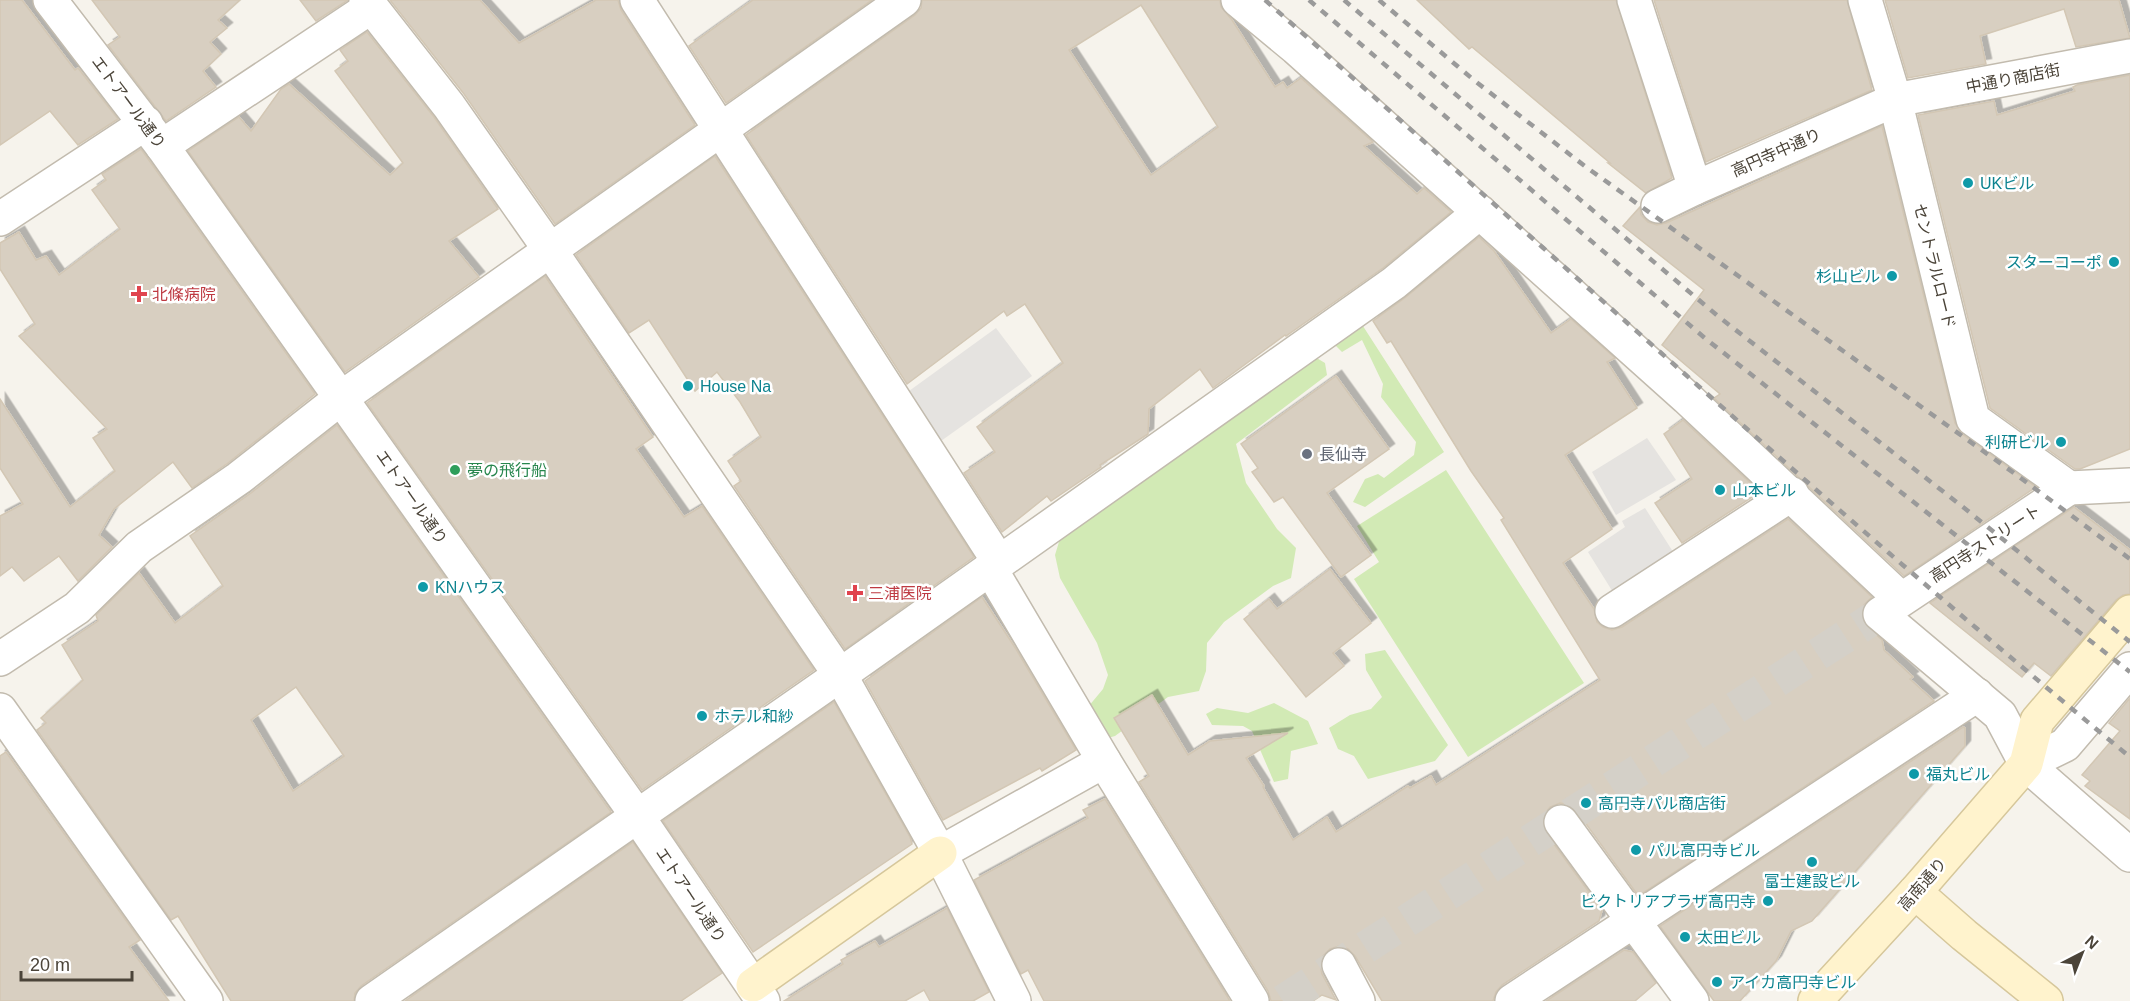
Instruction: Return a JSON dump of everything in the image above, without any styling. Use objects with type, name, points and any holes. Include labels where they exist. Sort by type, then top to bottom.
[{"type":"street","name":"エトアール通り","points":[[50,0],[154,135],[638,817],[758,993]]},
{"type":"street","points":[[637,0],[995,565],[1104,761],[1252,1001]]},
{"type":"street","points":[[0,658],[77,608],[139,547],[239,478],[341,398],[904,0]]},
{"type":"street","points":[[1238,0],[1296,48],[1687,398],[1901,598]]},
{"type":"street","points":[[1634,0],[1695,188]]},
{"type":"street","name":"セントラルロード","points":[[1865,0],[1895,100],[1973,419],[2069,488]]},
{"type":"street","points":[[0,219],[154,135],[369,4],[449,106],[840,675],[940,853],[1014,1001]]},
{"type":"street","name":"中通り商店街","points":[[1895,100],[2130,56]]},
{"type":"street","name":"高円寺中通り","points":[[1658,206],[1895,100]]},
{"type":"street","points":[[372,1001],[638,817],[1394,283],[1480,212]]},
{"type":"street","points":[[2069,488],[2130,485]]},
{"type":"street","name":"高円寺ストリート","points":[[1977,695],[1880,614],[2069,488]]},
{"type":"street","points":[[1612,611],[1792,494]]},
{"type":"street","name":"高南通り","points":[[2026,764],[2037,721],[2130,612]]},
{"type":"street","name":"高南通り","points":[[1815,1001],[1915,892],[2026,764],[2065,745],[2130,669]]},
{"type":"street","points":[[1512,1001],[1977,695],[2000,715],[2026,764],[2130,855]]},
{"type":"street","points":[[0,710],[206,1001]]},
{"type":"street","points":[[758,993],[940,853],[1104,761]]},
{"type":"street","points":[[1561,822],[1692,1001]]},
{"type":"street","points":[[1915,892],[2046,1001]]},
{"type":"street","points":[[1339,965],[1358,1001]]},
{"type":"green space","points":[[1361,323],[1444,452],[1365,507],[1353,502],[1365,479],[1378,474],[1384,478],[1414,455],[1416,442],[1381,397],[1383,384],[1362,340],[1342,352],[1334,344]]},
{"type":"green space","points":[[1315,357],[1325,363],[1327,375],[1236,444],[1246,483],[1277,529],[1296,548],[1291,578],[1273,586],[1224,622],[1207,643],[1206,671],[1199,691],[1168,697],[1115,736],[1108,738],[1088,707],[1103,689],[1108,675],[1097,643],[1060,578],[1055,555],[1062,532]]},
{"type":"green space","points":[[1446,470],[1584,683],[1468,757],[1354,579],[1379,562],[1357,526]]},
{"type":"green space","points":[[1385,650],[1448,745],[1435,761],[1368,779],[1354,756],[1338,749],[1329,728],[1350,715],[1371,709],[1382,697],[1366,670],[1365,654]]},
{"type":"green space","points":[[1274,703],[1308,721],[1318,744],[1291,751],[1288,779],[1274,782],[1252,731],[1243,726],[1212,725],[1206,714],[1217,708],[1248,713]]},
{"type":"shaded area","points":[[996,328],[1032,376],[941,441],[909,391]]},
{"type":"shaded area","points":[[1647,438],[1676,480],[1616,515],[1592,472]]},
{"type":"shaded area","points":[[1645,508],[1677,558],[1616,597],[1588,552],[1625,527],[1622,521]]},
{"type":"building","points":[[0,0],[22,0],[75,70],[78,68],[118,119],[78,145],[50,111],[0,145]]},
{"type":"building","points":[[92,0],[240,0],[218,20],[227,28],[210,42],[221,54],[203,71],[216,87],[166,121],[108,45],[120,37]]},
{"type":"building","points":[[300,0],[348,0],[316,21]]},
{"type":"building","points":[[390,0],[480,0],[519,43],[596,0],[618,0],[621,10],[695,125],[555,224],[464,94]]},
{"type":"building","points":[[753,0],[872,0],[726,103],[689,46]]},
{"type":"building","points":[[922,0],[1220,0],[1221,7],[1232,20],[1275,87],[1283,82],[1287,88],[1301,78],[1373,142],[1364,146],[1417,194],[1424,188],[1451,212],[1383,268],[1213,388],[1200,369],[1149,409],[1148,434],[1051,501],[1047,496],[1002,532],[964,473],[995,452],[977,427],[1063,363],[1025,304],[1007,316],[1004,311],[907,384],[746,135],[915,15],[921,8]],"holes":[[[1141,5],[1218,127],[1151,175],[1069,50]]]},
{"type":"building","points":[[1417,0],[1616,0],[1672,178],[1646,193],[1472,47],[1469,49]]},
{"type":"building","points":[[1654,0],[1847,0],[1872,90],[1706,162]]},
{"type":"building","points":[[1885,0],[2119,0],[2130,38],[2076,47],[2064,9],[1980,36],[1986,64],[1908,78]]},
{"type":"building","points":[[367,32],[434,117],[498,209],[449,241],[479,277],[345,372],[188,151],[239,117],[251,131],[281,89],[289,84],[390,175],[403,163],[335,71],[348,61],[340,50]]},
{"type":"building","points":[[2130,75],[2130,449],[2075,469],[1990,408],[1918,115],[1994,101],[1997,115],[2075,91],[2073,87],[2077,85]]},
{"type":"building","points":[[1882,126],[1955,423],[1962,434],[2036,487],[1904,576],[1714,398],[1720,394],[1662,345],[1704,290],[1623,226],[1640,207],[1641,215],[1648,222],[1657,225],[1666,223]]},
{"type":"building","points":[[141,149],[315,394],[228,463],[192,488],[173,462],[114,509],[99,535],[112,547],[78,581],[59,556],[24,581],[12,567],[0,576],[0,516],[23,504],[0,468],[0,399],[70,507],[115,471],[93,438],[107,429],[19,336],[35,324],[0,269],[0,243],[19,232],[36,260],[46,256],[59,275],[120,229],[92,190],[106,180],[102,174]]},
{"type":"building","points":[[715,156],[974,557],[845,649],[734,486],[741,481],[728,461],[761,437],[740,402],[717,372],[695,391],[649,320],[629,333],[576,255]]},
{"type":"building","points":[[1479,237],[1494,251],[1551,333],[1571,319],[1615,358],[1607,362],[1637,408],[1565,455],[1612,529],[1563,563],[1594,609],[1597,622],[1612,630],[1622,627],[1788,519],[1872,597],[1864,605],[1861,613],[1863,622],[1882,640],[1884,650],[1913,677],[1910,679],[1934,701],[1640,895],[1576,810],[1560,803],[1550,807],[1544,815],[1542,825],[1602,910],[1599,921],[1502,985],[1493,1001],[1382,1001],[1355,956],[1348,949],[1339,946],[1330,949],[1323,956],[1320,964],[1322,974],[1336,1000],[1322,995],[1313,1001],[1271,1001],[1268,991],[1139,782],[1149,776],[1114,718],[1152,695],[1188,755],[1210,741],[1288,733],[1246,758],[1293,840],[1327,817],[1336,832],[1408,786],[1410,788],[1431,776],[1436,785],[1600,680],[1501,520],[1504,518],[1471,471],[1391,341],[1387,343],[1373,321]]},
{"type":"building","points":[[545,276],[653,437],[636,449],[684,517],[702,506],[814,670],[642,790],[367,403]]},
{"type":"building","points":[[1336,376],[1389,449],[1327,493],[1371,555],[1341,577],[1283,497],[1274,502],[1252,472],[1258,468],[1241,444]]},
{"type":"building","points":[[1683,420],[1760,492],[1682,543],[1655,503],[1692,479],[1664,434]]},
{"type":"building","points":[[337,425],[611,812],[361,986],[355,993],[354,1001],[231,1001],[178,916],[171,920],[37,730],[46,723],[41,718],[83,680],[62,645],[98,621],[96,615],[139,573],[175,623],[223,586],[190,536],[251,493]],"holes":[[[296,687],[344,756],[293,791],[251,720]]]},
{"type":"building","points":[[2074,507],[2130,550],[2130,594],[2123,595],[2116,600],[2051,676],[2034,663],[2022,677],[1930,603]]},
{"type":"building","points":[[1330,569],[1371,623],[1333,653],[1344,666],[1306,697],[1244,619],[1269,599],[1277,609]]},
{"type":"building","points":[[982,597],[1076,750],[1042,771],[1040,768],[943,820],[865,681]]},
{"type":"building","points":[[2130,698],[2130,819],[2085,786],[2090,781],[2082,775],[2120,731],[2109,723]]},
{"type":"building","points":[[834,702],[912,844],[753,952],[663,821]]},
{"type":"building","points":[[1963,727],[1965,728],[1965,746],[1812,921],[1791,931],[1776,961],[1740,1001],[1714,1001],[1660,926]]},
{"type":"building","points":[[6,752],[140,940],[129,947],[169,1001],[0,1001],[0,756]]},
{"type":"building","points":[[1105,799],[1230,1001],[1044,1001],[1028,970],[1021,974],[974,880],[1088,818],[1083,810]]},
{"type":"building","points":[[633,842],[722,973],[681,1001],[405,1001]]},
{"type":"building","points":[[947,908],[989,992],[973,1001],[930,1001],[924,990],[905,1001],[784,1001],[843,964],[841,960],[875,941],[879,947]]},
{"type":"building","points":[[1624,950],[1633,952],[1656,983],[1635,1001],[1546,1001]]},
{"type":"tunnel","points":[[1283,1001],[1880,614]]},
{"type":"railway","points":[[1265,0],[1910,572],[2130,757]]},
{"type":"railway","points":[[1309,0],[1706,339],[2130,672]]},
{"type":"railway","points":[[1344,0],[1719,317],[1963,507],[2130,642]]},
{"type":"railway","points":[[1379,0],[1475,81],[1586,167],[2018,476],[2130,559]]},
{"type":"place","name":"UKビル","points":[[1968,183]]},
{"type":"place","name":"スターコーポ","points":[[2114,262]]},
{"type":"place","name":"杉山ビル","points":[[1892,276]]},
{"type":"place","name":"北條病院","points":[[139,294]]},
{"type":"place","name":"House Na","points":[[688,386]]},
{"type":"place","name":"利研ビル","points":[[2061,442]]},
{"type":"place","name":"長仙寺","points":[[1307,454]]},
{"type":"place","name":"夢の飛行船","points":[[455,470]]},
{"type":"place","name":"山本ビル","points":[[1720,490]]},
{"type":"place","name":"KNハウス","points":[[423,587]]},
{"type":"place","name":"三浦医院","points":[[855,593]]},
{"type":"place","name":"ホテル和紗","points":[[702,716]]},
{"type":"place","name":"福丸ビル","points":[[1914,774]]},
{"type":"place","name":"高円寺パル商店街","points":[[1586,803]]},
{"type":"place","name":"パル高円寺ビル","points":[[1636,850]]},
{"type":"place","name":"富士建設ビル","points":[[1812,862]]},
{"type":"place","name":"ビクトリアプラザ高円寺","points":[[1768,901]]},
{"type":"place","name":"太田ビル","points":[[1685,937]]},
{"type":"place","name":"アイカ高円寺ビル","points":[[1717,982]]}]
